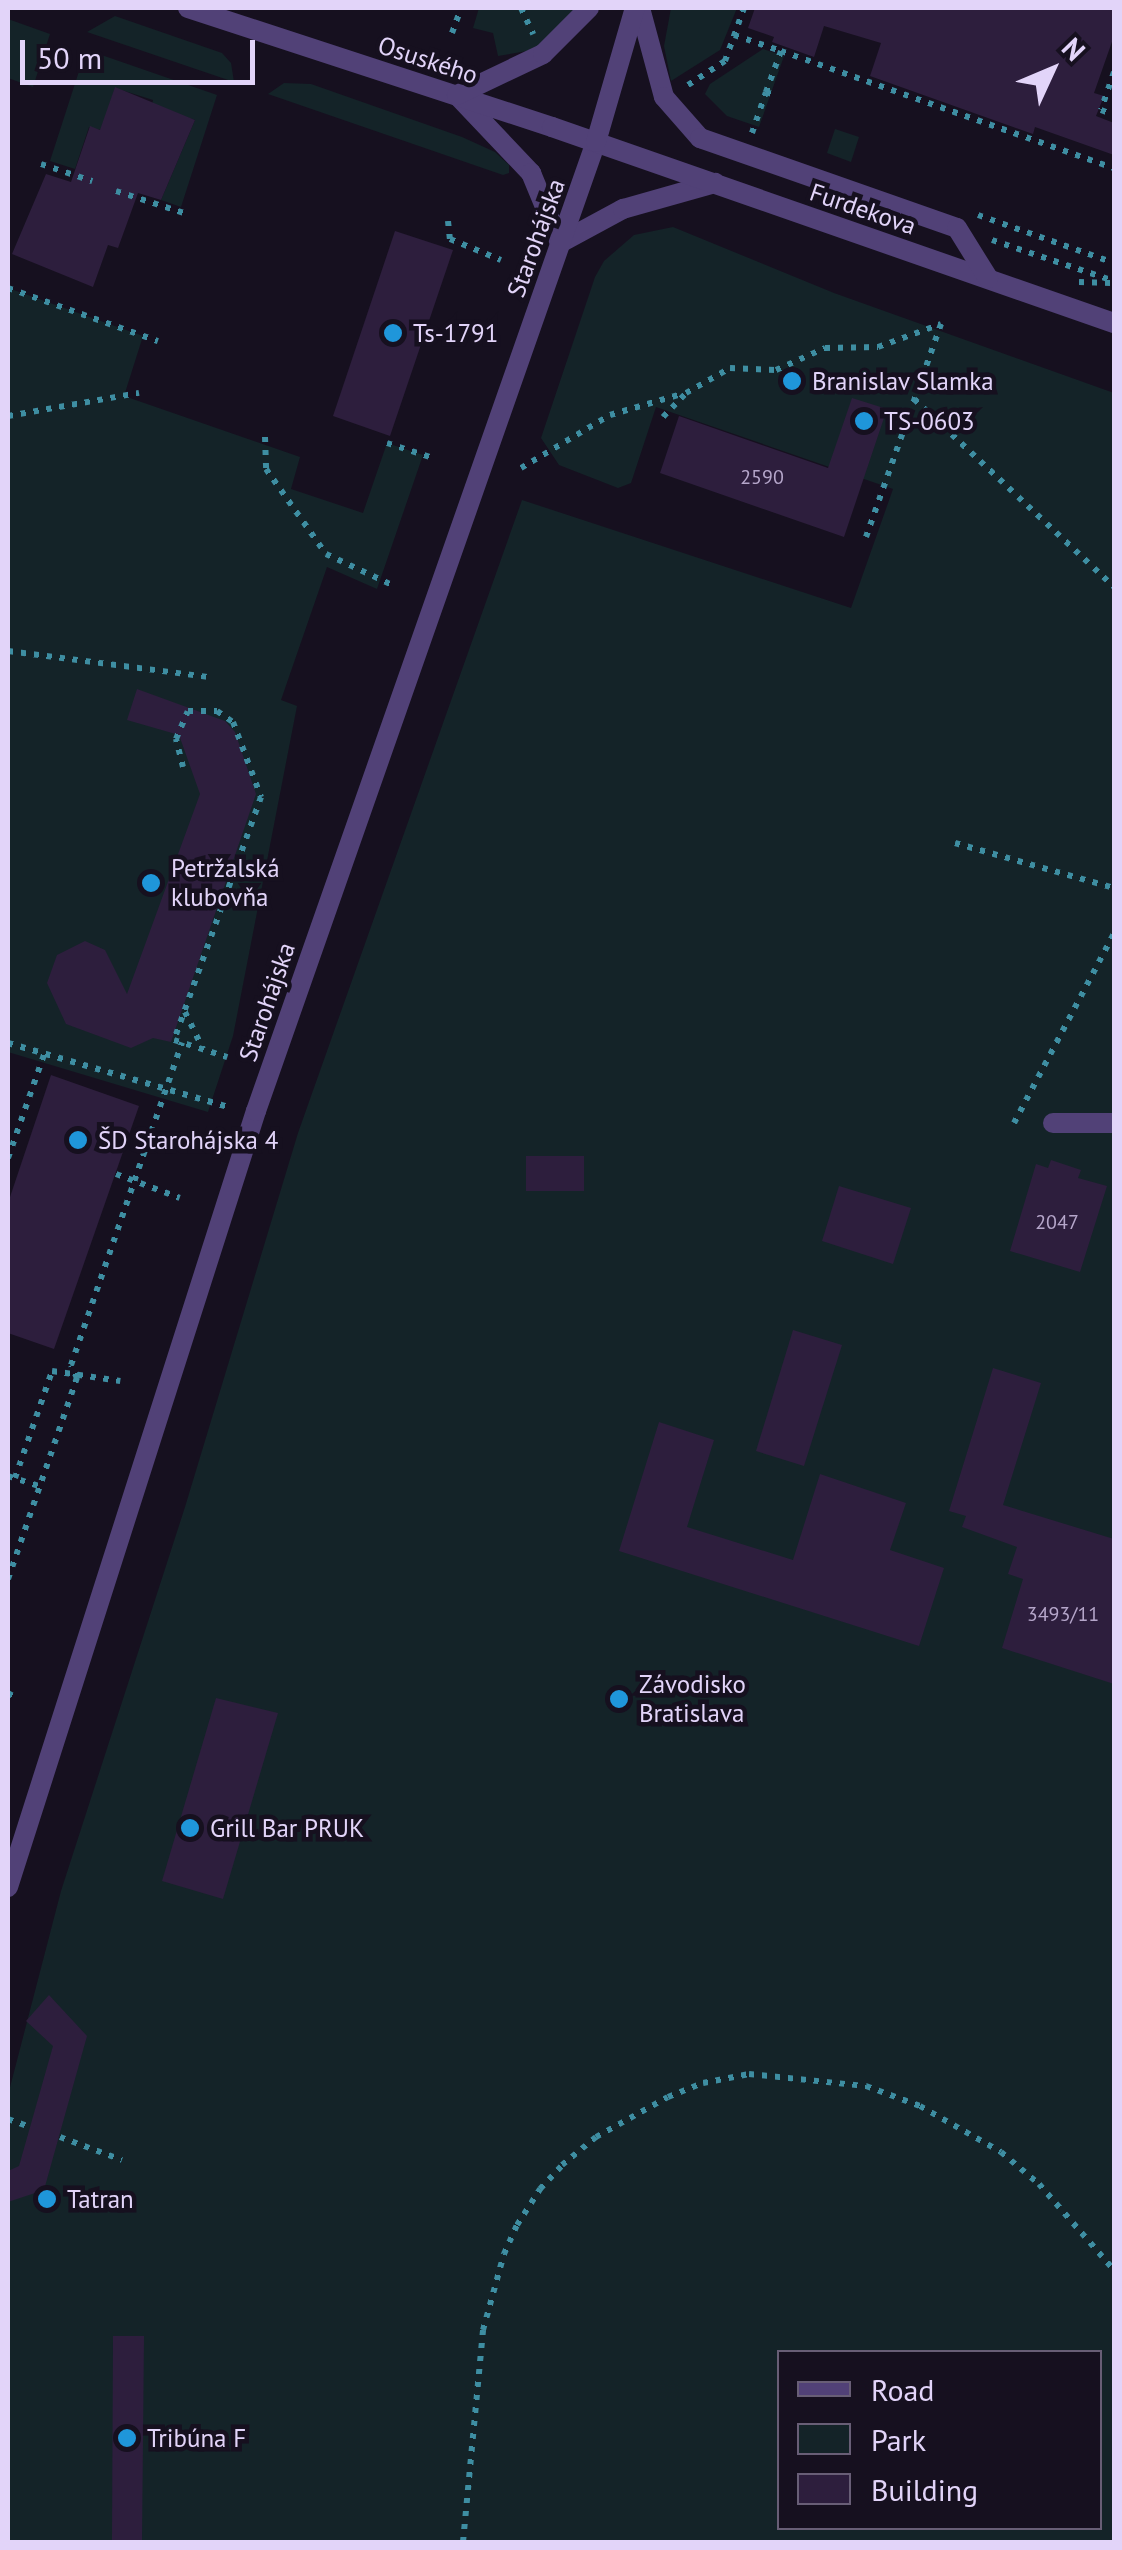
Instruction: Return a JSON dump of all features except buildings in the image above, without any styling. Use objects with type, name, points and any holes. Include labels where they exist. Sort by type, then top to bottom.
[{"type":"street","name":"Osuského","points":[[188,8],[596,142]]},
{"type":"street","points":[[589,8],[543,54],[457,95],[530,173],[560,244],[623,209],[715,183]]},
{"type":"street","points":[[638,8],[664,97],[700,138],[957,228],[988,278]]},
{"type":"street","name":"Starohájska","points":[[8,1887],[270,1067],[596,142],[638,8]]},
{"type":"street","name":"Furdekova","points":[[596,142],[1114,323]]},
{"type":"street","points":[[1053,1122],[1114,1124]]},
{"type":"path","points":[[452,33],[461,8]]},
{"type":"path","points":[[521,8],[535,38]]},
{"type":"path","points":[[686,83],[725,61],[744,8]]},
{"type":"path","points":[[734,35],[1114,168]]},
{"type":"path","points":[[752,135],[781,51]]},
{"type":"path","points":[[1114,72],[1101,110],[1114,115]]},
{"type":"path","points":[[766,92],[775,95]]},
{"type":"path","points":[[41,164],[92,181]]},
{"type":"path","points":[[116,191],[184,213]]},
{"type":"path","points":[[448,222],[450,240],[501,260]]},
{"type":"path","points":[[957,228],[1114,282]]},
{"type":"path","points":[[8,288],[158,341]]},
{"type":"path","points":[[520,468],[610,415],[686,393],[730,368],[776,370],[825,348],[878,347],[941,324],[866,537]]},
{"type":"path","points":[[8,416],[139,393]]},
{"type":"path","points":[[663,417],[686,393]]},
{"type":"path","points":[[914,399],[1114,587]]},
{"type":"path","points":[[265,437],[266,469],[326,554],[390,584]]},
{"type":"path","points":[[388,443],[433,458]]},
{"type":"path","points":[[8,651],[207,677]]},
{"type":"path","points":[[182,767],[176,738],[188,711],[217,712],[234,722],[261,797],[174,1040],[227,1057]]},
{"type":"path","points":[[954,844],[1114,888]]},
{"type":"path","points":[[1014,1122],[1114,933]]},
{"type":"path","points":[[184,1011],[202,1049]]},
{"type":"path","points":[[8,1043],[211,1105]]},
{"type":"path","points":[[8,1580],[76,1378],[71,1365],[182,1043]]},
{"type":"path","points":[[8,1158],[45,1052]]},
{"type":"path","points":[[116,1174],[180,1198]]},
{"type":"path","points":[[38,1486],[11,1477],[52,1370],[76,1378],[120,1381]]},
{"type":"path","points":[[463,2542],[483,2330],[504,2254],[540,2189],[562,2165],[596,2137],[668,2097],[703,2083],[750,2074],[866,2086],[920,2106],[972,2133],[1039,2184],[1114,2270]]},
{"type":"path","points":[[8,2119],[30,2127]]},
{"type":"path","points":[[60,2137],[122,2160]]},
{"type":"green space","points":[[479,8],[578,8],[549,40],[527,51],[498,56],[493,33],[473,28]]},
{"type":"green space","points":[[671,8],[737,8],[720,50],[671,81],[664,46]]},
{"type":"green space","points":[[115,16],[222,53],[231,63],[234,82],[87,32]]},
{"type":"green space","points":[[8,19],[50,34],[33,87],[8,78]]},
{"type":"green space","points":[[763,49],[784,56],[759,127],[727,116],[705,94],[710,84]]},
{"type":"green space","points":[[90,51],[217,95],[181,207],[161,200],[195,120],[152,105],[153,100],[115,88],[101,130],[89,127],[75,169],[50,161],[82,62]]},
{"type":"green space","points":[[284,83],[311,84],[462,137],[495,152],[509,165],[509,173],[503,175],[268,94]]},
{"type":"green space","points":[[835,129],[859,137],[851,162],[827,153]]},
{"type":"green space","name":"Závodisko Bratislava","points":[[673,227],[834,293],[1114,393],[1114,2542],[8,2542],[8,2095],[61,1891],[185,1507],[298,1133],[522,500],[851,608],[893,489],[656,407],[631,483],[618,488],[559,465],[541,438],[595,277],[604,261],[634,235]]},
{"type":"green space","points":[[8,288],[143,336],[124,396],[300,457],[291,489],[363,513],[387,443],[423,455],[377,589],[327,567],[281,700],[297,706],[233,1036],[208,1112],[8,1052]]},
{"type":"place","name":"Ts-1791","points":[[393,333]]},
{"type":"place","name":"Branislav Slamka","points":[[792,381]]},
{"type":"place","name":"TS-0603","points":[[864,421]]},
{"type":"place","name":"Petržalská klubovňa","points":[[151,883]]},
{"type":"place","name":"ŠD Starohájska 4","points":[[78,1140]]},
{"type":"place","name":"Závodisko Bratislava","points":[[619,1699]]},
{"type":"place","name":"Grill Bar PRUK","points":[[190,1828]]},
{"type":"place","name":"Tatran","points":[[47,2199]]},
{"type":"place","name":"Tribúna F","points":[[127,2438]]}]
